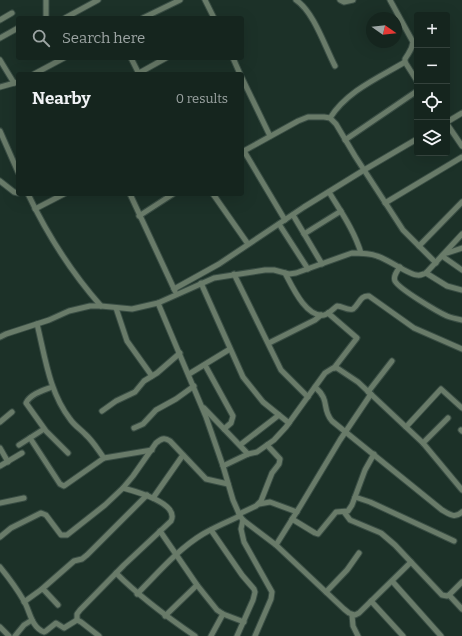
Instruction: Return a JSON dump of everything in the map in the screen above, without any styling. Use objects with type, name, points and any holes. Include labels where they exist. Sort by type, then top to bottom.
[{"type":"street","points":[[46,0],[46,16]]},
{"type":"street","points":[[69,16],[98,0]]},
{"type":"street","points":[[147,16],[180,0]]},
{"type":"street","points":[[206,0],[213,16]]},
{"type":"street","points":[[296,0],[303,5],[310,15],[335,66]]},
{"type":"street","points":[[340,0],[344,2],[353,0]]},
{"type":"street","points":[[330,118],[337,107],[348,96],[405,62],[405,59],[410,54],[413,48],[413,42],[390,0]]},
{"type":"street","points":[[0,20],[12,13]]},
{"type":"street","points":[[0,38],[16,29]]},
{"type":"street","points":[[0,60],[16,82],[0,87]]},
{"type":"street","points":[[37,72],[55,60]]},
{"type":"street","points":[[132,60],[138,72]]},
{"type":"street","points":[[141,72],[162,60]]},
{"type":"street","points":[[234,60],[239,72]]},
{"type":"street","points":[[405,62],[414,76]]},
{"type":"street","points":[[244,82],[270,136]]},
{"type":"street","points":[[345,140],[414,93]]},
{"type":"street","points":[[450,121],[462,113]]},
{"type":"street","points":[[244,151],[298,120],[308,117],[324,116],[330,118],[336,124],[403,230],[436,263]]},
{"type":"street","points":[[450,128],[462,146]]},
{"type":"street","points":[[0,131],[16,167]]},
{"type":"street","points":[[174,288],[219,264],[364,170],[414,142]]},
{"type":"street","points":[[244,154],[285,220]]},
{"type":"street","points":[[385,203],[462,157]]},
{"type":"street","points":[[0,181],[16,192]]},
{"type":"street","points":[[329,192],[354,233],[361,253]]},
{"type":"street","points":[[29,196],[69,265],[84,287],[101,306]]},
{"type":"street","points":[[35,208],[60,196]]},
{"type":"street","points":[[131,196],[177,295]]},
{"type":"street","points":[[139,216],[170,196]]},
{"type":"street","points":[[214,196],[248,244]]},
{"type":"street","points":[[419,246],[462,202]]},
{"type":"street","points":[[304,234],[341,211]]},
{"type":"street","points":[[293,215],[322,264]]},
{"type":"street","points":[[279,224],[308,269]]},
{"type":"street","points":[[0,337],[90,306],[132,309],[158,303],[214,278],[265,270],[296,273],[352,253],[378,256],[418,276],[426,273],[462,234]]},
{"type":"street","points":[[443,255],[462,248]]},
{"type":"street","points":[[443,255],[462,270]]},
{"type":"street","points":[[400,267],[395,277],[395,281],[398,285],[411,295],[443,314],[462,320]]},
{"type":"street","points":[[285,273],[301,302],[309,309],[321,315]]},
{"type":"street","points":[[426,273],[446,286],[462,290]]},
{"type":"street","points":[[234,274],[281,370],[308,398]]},
{"type":"street","points":[[201,283],[243,377],[263,402],[289,423]]},
{"type":"street","points":[[268,343],[315,320],[337,306],[348,310],[353,310],[362,298],[369,296],[414,328],[462,349]]},
{"type":"street","points":[[158,303],[194,386],[214,439],[240,517],[244,542],[272,592],[271,599],[255,636]]},
{"type":"street","points":[[116,308],[127,341],[152,376]]},
{"type":"street","points":[[223,466],[248,454],[257,452],[274,440],[289,423],[325,373],[334,368],[357,338],[328,313]]},
{"type":"street","points":[[37,324],[52,387],[70,420],[90,439],[104,458]]},
{"type":"street","points":[[189,374],[230,349]]},
{"type":"street","points":[[102,411],[116,401],[135,392],[144,381],[180,353]]},
{"type":"street","points":[[276,544],[297,512],[345,431],[392,361]]},
{"type":"street","points":[[205,365],[233,416],[231,422],[224,429]]},
{"type":"street","points":[[334,368],[342,371],[370,393],[406,427],[423,444],[462,490]]},
{"type":"street","points":[[134,428],[143,424],[156,410],[176,399],[194,386]]},
{"type":"street","points":[[52,387],[36,394],[26,401],[44,429],[68,453]]},
{"type":"street","points":[[315,387],[324,395],[329,418],[442,510],[455,516],[462,512]]},
{"type":"street","points":[[406,427],[442,389],[462,408]]},
{"type":"street","points":[[200,405],[240,444],[248,454]]},
{"type":"street","points":[[0,421],[12,412]]},
{"type":"street","points":[[240,444],[279,415]]},
{"type":"street","points":[[423,444],[448,418]]},
{"type":"street","points":[[18,445],[44,429]]},
{"type":"street","points":[[30,438],[60,484],[64,486],[104,458],[152,450]]},
{"type":"street","points":[[0,537],[11,528],[41,513],[46,514],[61,535],[67,535],[105,505],[123,488],[160,440],[166,439],[206,479],[228,484]]},
{"type":"street","points":[[137,594],[176,555],[195,540],[211,530],[240,517],[259,504],[264,497],[272,473],[280,461],[280,459],[267,445]]},
{"type":"street","points":[[0,448],[8,462]]},
{"type":"street","points":[[0,466],[22,454]]},
{"type":"street","points":[[292,519],[318,534],[336,512],[348,511],[365,470],[374,454]]},
{"type":"street","points":[[153,498],[183,455]]},
{"type":"street","points":[[77,620],[78,612],[171,521],[173,514],[167,507],[147,495],[123,488]]},
{"type":"street","points":[[24,602],[42,589],[74,561],[87,555],[147,495]]},
{"type":"street","points":[[355,497],[370,502],[454,541]]},
{"type":"street","points":[[0,503],[24,498]]},
{"type":"street","points":[[259,504],[270,502],[297,512]]},
{"type":"street","points":[[344,512],[350,520],[381,533],[395,545],[442,594],[447,596],[449,595],[462,609]]},
{"type":"street","points":[[240,517],[276,544],[352,615],[353,626],[358,636]]},
{"type":"street","points":[[211,530],[242,575],[254,588],[255,596],[237,636]]},
{"type":"street","points":[[160,531],[197,585],[214,606],[223,614],[244,622]]},
{"type":"street","points":[[326,592],[347,570],[359,553]]},
{"type":"street","points":[[352,615],[359,613],[411,562]]},
{"type":"street","points":[[0,567],[24,602],[32,620],[39,630],[44,632],[56,623],[64,628],[77,620]]},
{"type":"street","points":[[116,574],[137,594],[165,616],[195,636]]},
{"type":"street","points":[[392,581],[441,636]]},
{"type":"street","points":[[449,595],[462,582]]},
{"type":"street","points":[[165,616],[197,585]]},
{"type":"street","points":[[42,589],[46,591],[58,606]]},
{"type":"street","points":[[371,601],[403,636]]},
{"type":"street","points":[[211,636],[223,614]]},
{"type":"street","points":[[15,636],[24,625],[32,620]]},
{"type":"street","points":[[77,620],[82,622],[99,636]]},
{"type":"street","points":[[0,627],[9,636]]}]
